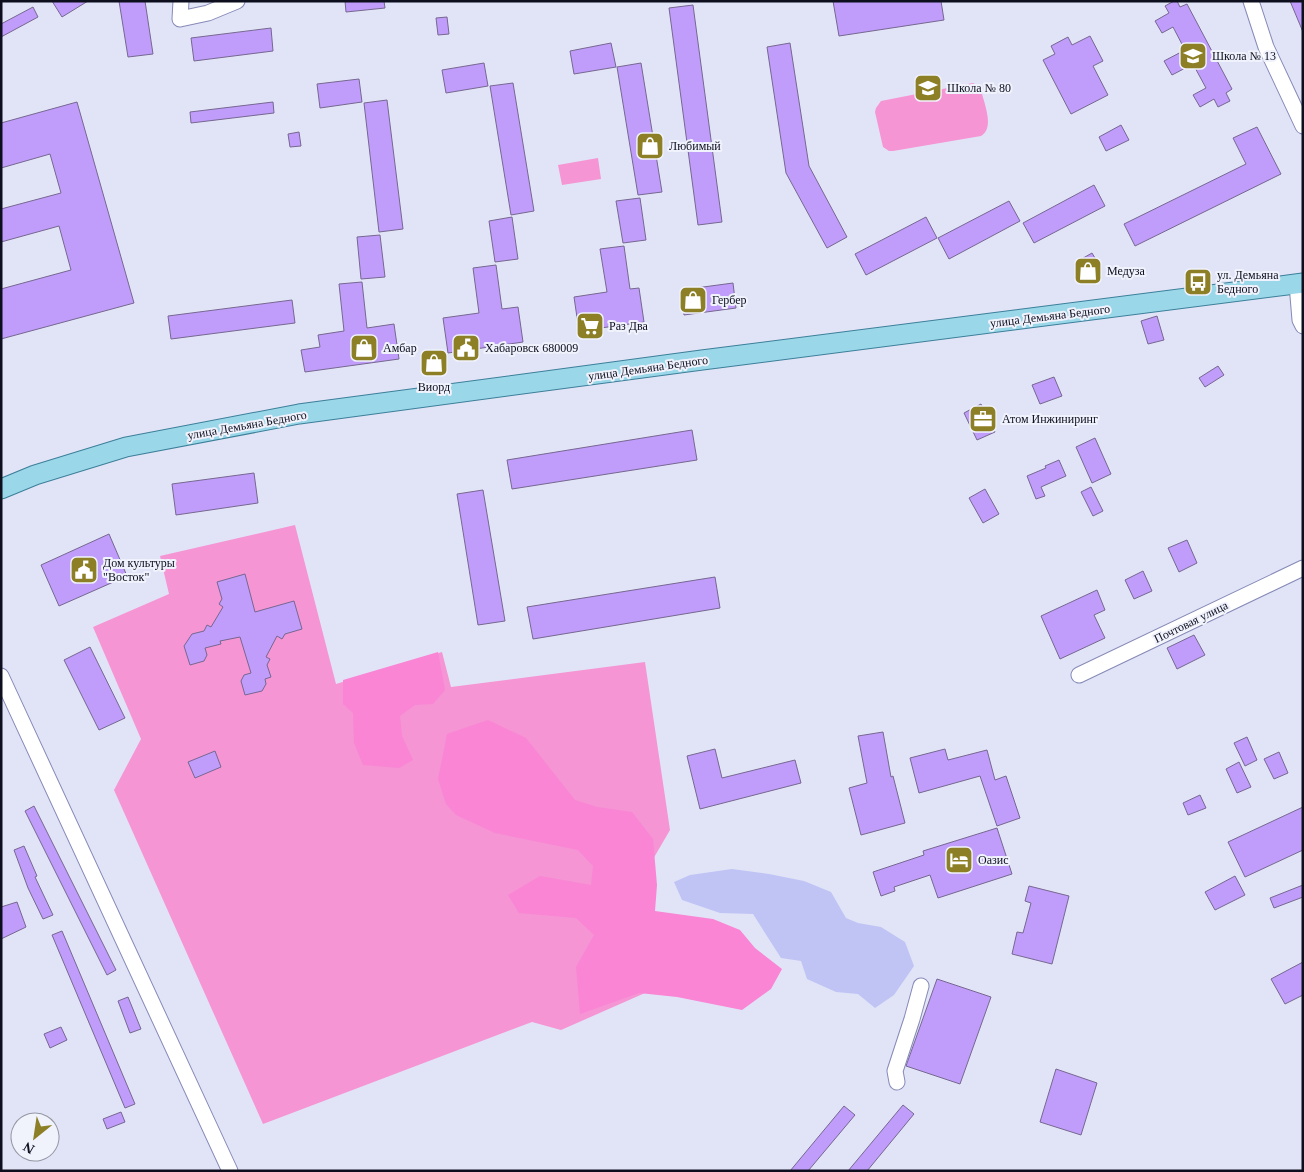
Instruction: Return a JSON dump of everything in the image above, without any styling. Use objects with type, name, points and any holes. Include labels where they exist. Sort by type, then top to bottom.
[{"type":"main road","name":"улица Демьяна Бедного","points":[[1,489],[35,475],[126,447],[299,414],[702,360],[1300,284]]},
{"type":"street","points":[[182,1],[180,19],[208,13],[237,1]]},
{"type":"street","points":[[1252,1],[1266,47],[1303,126]]},
{"type":"street","points":[[1300,284],[1300,320],[1303,326]]},
{"type":"street","name":"Почтовая улица","points":[[1079,675],[1303,568]]},
{"type":"street","points":[[1,676],[230,1171]]},
{"type":"street","points":[[897,1082],[895,1070],[921,986]]},
{"type":"shaded area","points":[[973,83],[980,87],[988,121],[985,132],[981,136],[893,151],[883,147],[875,112],[881,101]]},
{"type":"shaded area","points":[[598,158],[601,179],[562,185],[558,165]]},
{"type":"shaded area","points":[[295,525],[336,684],[442,652],[451,687],[645,662],[670,830],[624,909],[645,993],[561,1030],[532,1022],[263,1124],[114,790],[141,739],[93,627],[169,594],[160,556]]},
{"type":"shaded area","points":[[438,652],[445,690],[433,704],[415,705],[400,716],[402,736],[413,760],[399,768],[363,765],[354,743],[353,713],[343,704],[343,680]]},
{"type":"shaded area","points":[[488,720],[526,738],[575,800],[597,807],[632,812],[653,839],[657,885],[655,911],[713,919],[740,930],[755,948],[782,969],[771,989],[742,1010],[677,997],[639,993],[580,1014],[576,967],[594,935],[576,918],[519,913],[508,895],[540,876],[591,885],[593,866],[578,850],[495,833],[456,815],[446,804],[438,779],[447,734]]},
{"type":"water","points":[[732,869],[804,881],[831,892],[846,918],[858,923],[881,927],[905,942],[914,966],[894,995],[875,1008],[858,994],[836,992],[807,979],[801,961],[781,958],[753,914],[720,913],[682,900],[674,882],[690,875]]},
{"type":"building","points":[[52,1],[88,1],[62,17]]},
{"type":"building","points":[[119,1],[145,1],[153,54],[128,57]]},
{"type":"building","points":[[345,1],[384,1],[385,8],[346,12]]},
{"type":"building","points":[[833,1],[941,1],[944,20],[839,36]]},
{"type":"building","points":[[1177,1],[1180,7],[1187,4],[1232,89],[1226,93],[1230,101],[1218,107],[1214,99],[1200,107],[1193,95],[1206,88],[1193,64],[1172,75],[1164,61],[1185,50],[1173,27],[1162,33],[1155,21],[1169,13],[1165,6]]},
{"type":"building","points":[[1290,1],[1303,1],[1303,32]]},
{"type":"building","points":[[693,5],[722,222],[698,225],[669,8]]},
{"type":"building","points":[[33,7],[38,17],[1,37],[1,24]]},
{"type":"building","points":[[447,17],[449,34],[438,35],[436,18]]},
{"type":"building","points":[[271,28],[273,51],[194,61],[191,38]]},
{"type":"building","points":[[1090,36],[1103,61],[1093,66],[1108,95],[1071,114],[1043,60],[1055,54],[1051,46],[1068,37],[1072,45]]},
{"type":"building","points":[[611,43],[616,67],[574,74],[570,51]]},
{"type":"building","points":[[790,43],[809,166],[847,237],[827,248],[786,173],[767,47]]},
{"type":"building","points":[[484,63],[488,86],[446,93],[442,70]]},
{"type":"building","points":[[641,63],[662,192],[638,195],[617,67]]},
{"type":"building","points":[[359,79],[362,102],[320,108],[317,84]]},
{"type":"building","points":[[513,83],[534,211],[511,215],[490,86]]},
{"type":"building","points":[[387,100],[403,229],[379,232],[364,103]]},
{"type":"building","points":[[77,102],[134,303],[1,339],[1,289],[71,270],[59,226],[1,242],[1,209],[61,193],[50,154],[1,168],[1,123]]},
{"type":"building","points":[[273,102],[274,113],[191,123],[190,112]]},
{"type":"building","points":[[1121,125],[1129,140],[1106,151],[1099,137]]},
{"type":"building","points":[[1257,127],[1281,174],[1135,246],[1124,224],[1246,164],[1233,138]]},
{"type":"building","points":[[299,132],[301,146],[290,147],[288,134]]},
{"type":"building","points":[[1094,185],[1105,206],[1034,243],[1023,223]]},
{"type":"building","points":[[640,198],[646,240],[623,243],[616,201]]},
{"type":"building","points":[[1009,201],[1020,221],[949,259],[938,238]]},
{"type":"building","points":[[512,217],[518,259],[495,262],[489,221]]},
{"type":"building","points":[[926,217],[937,238],[866,275],[855,254]]},
{"type":"building","points":[[380,235],[385,277],[361,279],[357,237]]},
{"type":"building","points":[[624,246],[630,289],[639,288],[644,322],[579,331],[574,297],[607,292],[600,249]]},
{"type":"building","points":[[1092,253],[1101,268],[1087,276],[1078,261]]},
{"type":"building","points":[[496,265],[502,309],[518,307],[523,342],[448,353],[443,318],[479,313],[473,268]]},
{"type":"building","points":[[362,282],[367,328],[394,324],[399,359],[305,372],[301,350],[320,347],[318,335],[344,331],[339,284]]},
{"type":"building","points":[[733,283],[736,308],[684,315],[681,290]]},
{"type":"building","points":[[292,300],[295,323],[171,339],[168,316]]},
{"type":"building","points":[[1157,316],[1164,340],[1148,344],[1141,321]]},
{"type":"building","points":[[1218,366],[1224,375],[1205,387],[1199,378]]},
{"type":"building","points":[[1054,377],[1062,396],[1040,404],[1032,385]]},
{"type":"building","points":[[981,404],[995,432],[977,440],[964,413]]},
{"type":"building","points":[[692,430],[697,460],[512,489],[507,460]]},
{"type":"building","points":[[1095,438],[1111,474],[1092,483],[1076,447]]},
{"type":"building","points":[[1059,460],[1066,476],[1041,487],[1045,496],[1036,499],[1027,476]]},
{"type":"building","points":[[254,473],[258,503],[176,515],[172,484]]},
{"type":"building","points":[[1091,487],[1103,511],[1093,516],[1081,492]]},
{"type":"building","points":[[985,489],[999,514],[983,523],[969,498]]},
{"type":"building","points":[[483,490],[505,621],[478,625],[457,494]]},
{"type":"building","name":"Дом культуры \"Восток\"","points":[[109,534],[127,576],[59,606],[41,565]]},
{"type":"building","points":[[1187,540],[1197,563],[1179,572],[1168,548]]},
{"type":"building","points":[[1143,571],[1152,591],[1134,599],[1125,580]]},
{"type":"building","points":[[245,574],[255,612],[294,601],[302,629],[285,634],[282,639],[277,636],[266,657],[270,659],[267,665],[271,677],[265,679],[266,684],[262,691],[245,695],[241,681],[244,675],[251,673],[240,637],[220,641],[221,644],[205,648],[207,655],[204,661],[190,665],[184,646],[192,634],[204,631],[207,625],[211,627],[223,607],[219,604],[222,599],[217,582]]},
{"type":"building","points":[[715,577],[720,608],[533,639],[527,607]]},
{"type":"building","points":[[1097,590],[1105,610],[1094,615],[1105,638],[1060,659],[1041,616]]},
{"type":"building","points":[[1194,635],[1205,655],[1177,669],[1167,648]]},
{"type":"building","points":[[90,647],[125,718],[99,730],[64,660]]},
{"type":"building","points":[[883,732],[891,777],[893,776],[905,823],[861,835],[849,788],[867,783],[858,736]]},
{"type":"building","points":[[1247,737],[1257,760],[1245,766],[1234,743]]},
{"type":"building","points":[[715,749],[722,778],[795,760],[801,783],[700,809],[687,756]]},
{"type":"building","points":[[945,749],[948,760],[987,750],[995,780],[1006,776],[1020,818],[997,826],[980,776],[919,793],[910,758]]},
{"type":"building","points":[[215,751],[221,767],[195,778],[188,762]]},
{"type":"building","points":[[1279,752],[1288,773],[1274,779],[1264,759]]},
{"type":"building","points":[[1239,762],[1251,787],[1237,793],[1226,769]]},
{"type":"building","points":[[1200,795],[1206,808],[1188,815],[1183,803]]},
{"type":"building","points":[[34,806],[116,970],[107,975],[25,811]]},
{"type":"building","points":[[1303,807],[1303,850],[1245,877],[1228,842]]},
{"type":"building","name":"Оазис","points":[[997,828],[1012,874],[938,898],[930,875],[894,887],[895,891],[881,896],[873,872],[924,855],[923,851]]},
{"type":"building","points":[[24,846],[37,876],[35,877],[53,915],[43,919],[28,888],[14,850]]},
{"type":"building","points":[[1235,876],[1245,895],[1215,910],[1205,892]]},
{"type":"building","points":[[1303,885],[1303,897],[1274,908],[1270,898]]},
{"type":"building","points":[[1029,886],[1069,896],[1052,964],[1012,954],[1017,932],[1023,933],[1031,903],[1025,901]]},
{"type":"building","points":[[17,902],[26,927],[1,939],[1,907]]},
{"type":"building","points":[[62,931],[135,1104],[125,1108],[52,935]]},
{"type":"building","points":[[1303,962],[1303,995],[1285,1004],[1271,979]]},
{"type":"building","points":[[937,979],[991,997],[960,1084],[906,1066]]},
{"type":"building","points":[[128,997],[141,1029],[130,1033],[118,1001]]},
{"type":"building","points":[[61,1027],[67,1040],[50,1048],[44,1034]]},
{"type":"building","points":[[1056,1069],[1097,1083],[1081,1135],[1040,1122]]},
{"type":"building","points":[[903,1105],[914,1114],[867,1171],[848,1171]]},
{"type":"building","points":[[844,1106],[855,1115],[808,1171],[790,1171]]},
{"type":"building","points":[[121,1112],[125,1122],[107,1129],[103,1119]]},
{"type":"place","name":"Школа № 13","points":[[1193,56]]},
{"type":"place","name":"Школа № 80","points":[[928,88]]},
{"type":"place","name":"Любимый","points":[[650,146]]},
{"type":"place","name":"Медуза","points":[[1088,271]]},
{"type":"place","name":"ул. Демьяна Бедного","points":[[1198,282]]},
{"type":"place","name":"Гербер","points":[[693,300]]},
{"type":"place","name":"Раз Два","points":[[590,326]]},
{"type":"place","name":"Амбар","points":[[364,348]]},
{"type":"place","name":"Хабаровск 680009","points":[[466,348]]},
{"type":"place","name":"Виорд","points":[[434,363]]},
{"type":"place","name":"Атом Инжиниринг","points":[[983,419]]},
{"type":"place","name":"Дом культуры \"Восток\"","points":[[84,570]]},
{"type":"place","name":"Оазис","points":[[959,860]]}]
